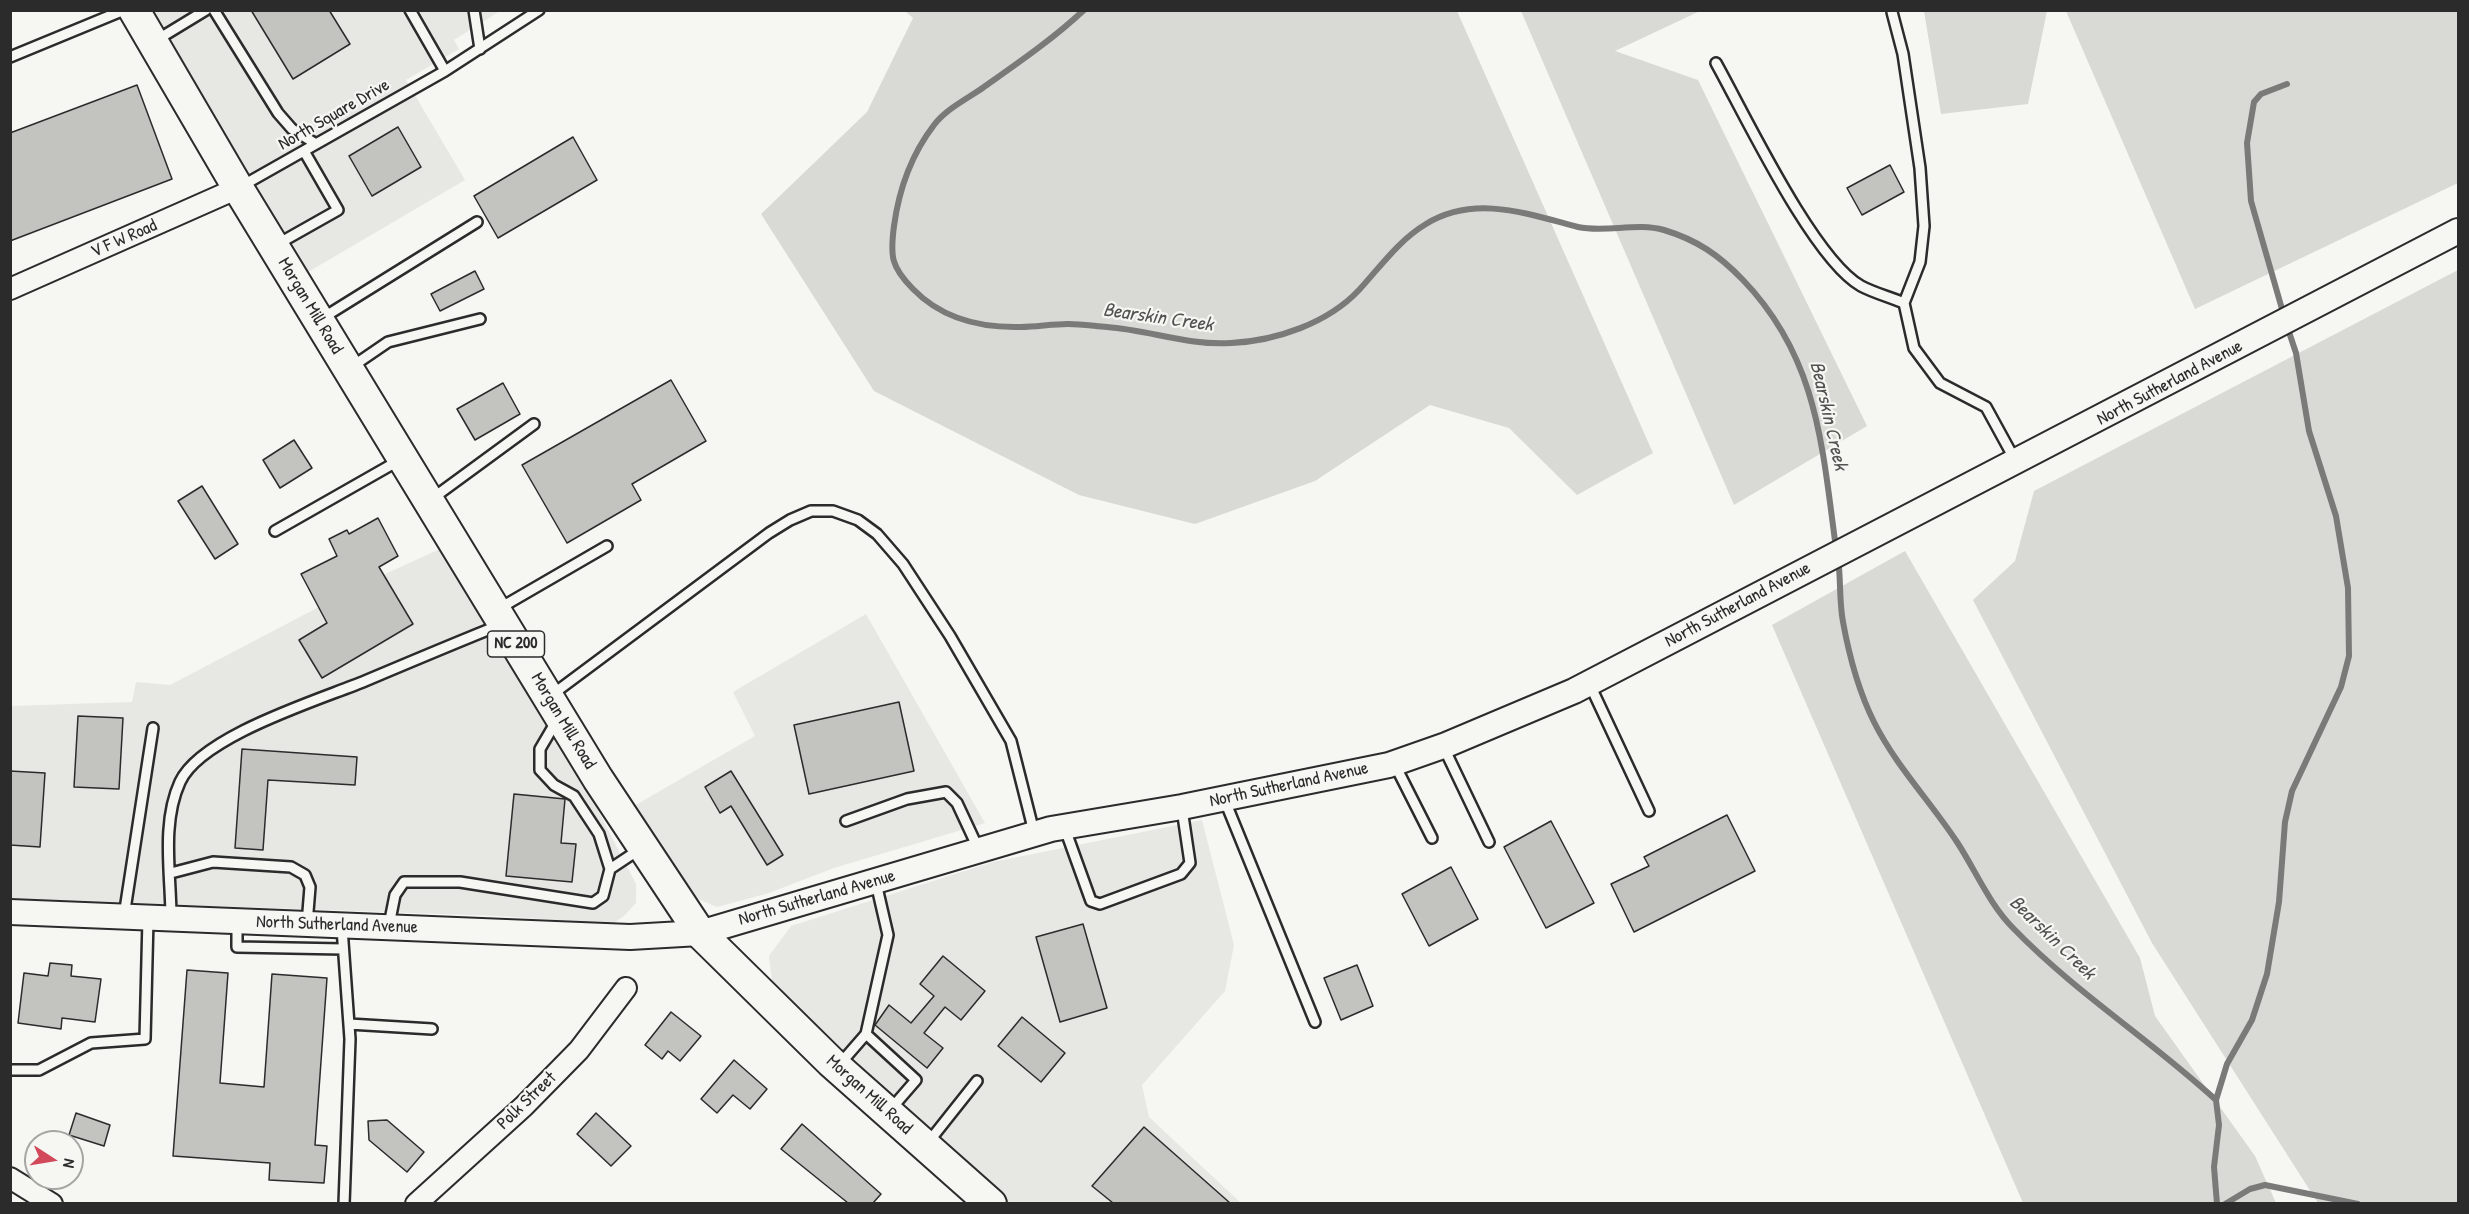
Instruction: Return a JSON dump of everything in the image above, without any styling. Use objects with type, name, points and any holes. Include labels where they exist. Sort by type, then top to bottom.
[{"type":"main road","name":"Morgan Mill Road","points":[[134,10],[238,188],[499,617],[643,847],[700,933],[837,1067],[926,1145],[977,1197]]},
{"type":"street","name":"V F W Road","points":[[10,289],[238,188]]},
{"type":"street","name":"North Sutherland Avenue","points":[[10,912],[630,937],[700,933],[1035,834],[1182,807],[1394,763],[1443,746],[1589,683],[2017,463],[2458,231]]},
{"type":"street","name":"Polk Street","points":[[416,1203],[524,1106],[579,1050],[626,988]]},
{"type":"street","points":[[10,1178],[52,1203]]},
{"type":"lane","points":[[10,57],[124,10]]},
{"type":"lane","points":[[153,42],[206,10]]},
{"type":"lane","points":[[214,10],[282,118],[292,129],[316,144]]},
{"type":"lane","points":[[410,10],[445,71]]},
{"type":"lane","points":[[474,10],[480,49]]},
{"type":"lane","name":"North Square Drive","points":[[238,188],[445,71],[539,10]]},
{"type":"lane","points":[[1892,12],[1903,54],[1920,168],[1924,226],[1920,262],[1904,303],[1914,348],[1940,383],[1986,407],[2017,463]]},
{"type":"lane","points":[[1716,63],[1797,209],[1836,265],[1860,286],[1904,303]]},
{"type":"lane","points":[[274,246],[338,210],[304,151]]},
{"type":"lane","points":[[319,320],[477,222]]},
{"type":"lane","points":[[348,369],[388,342],[480,319]]},
{"type":"lane","points":[[429,501],[534,424]]},
{"type":"lane","points":[[274,531],[403,459]]},
{"type":"lane","points":[[389,927],[395,896],[404,882],[460,882],[593,903],[603,896],[610,869],[599,834],[574,796],[554,785],[540,770],[540,749],[554,706],[776,529],[811,511],[833,511],[858,520],[877,534],[903,564],[950,636],[1011,741],[1035,834]]},
{"type":"lane","points":[[10,1070],[39,1070],[91,1043],[145,1039],[159,918],[171,873],[169,837],[172,808],[180,782],[191,764],[255,726],[499,617],[607,546]]},
{"type":"lane","points":[[1589,683],[1649,811]]},
{"type":"lane","points":[[124,916],[153,728]]},
{"type":"lane","points":[[1443,746],[1489,842]]},
{"type":"lane","points":[[1394,763],[1431,838]]},
{"type":"lane","points":[[846,821],[907,799],[946,792],[957,803],[980,850]]},
{"type":"lane","points":[[1224,798],[1315,1022]]},
{"type":"lane","points":[[1064,827],[1091,901],[1100,904],[1181,874],[1190,863],[1182,807]]},
{"type":"lane","points":[[610,869],[643,847]]},
{"type":"lane","points":[[171,873],[213,862],[291,867],[305,875],[310,887],[307,924]]},
{"type":"lane","points":[[837,1067],[866,1034],[888,935],[875,881]]},
{"type":"lane","points":[[237,921],[237,947],[343,949]]},
{"type":"lane","points":[[341,925],[349,1024],[344,1203]]},
{"type":"lane","points":[[349,1024],[432,1029]]},
{"type":"lane","points":[[866,1034],[916,1080],[888,1113]]},
{"type":"lane","points":[[926,1145],[977,1081]]},
{"type":"shaded area","points":[[152,11],[500,11],[454,40],[459,49],[406,80],[465,180],[303,275]]},
{"type":"shaded area","points":[[905,11],[1457,11],[1653,453],[1577,495],[1509,428],[1430,405],[1315,481],[1195,524],[1079,495],[874,391],[761,214],[867,112],[913,18]]},
{"type":"shaded area","points":[[1521,11],[1700,11],[1615,51],[1698,80],[1867,426],[1734,505]]},
{"type":"shaded area","points":[[1924,11],[2047,11],[2028,104],[1941,114]]},
{"type":"shaded area","points":[[2066,11],[2458,11],[2458,183],[2195,309]]},
{"type":"shaded area","points":[[2458,270],[2458,1203],[2318,1203],[2152,943],[1973,600],[2015,561],[2034,491]]},
{"type":"shaded area","points":[[442,548],[586,787],[636,884],[636,903],[624,916],[612,924],[499,916],[11,899],[11,706],[132,702],[136,682],[170,685],[357,587]]},
{"type":"shaded area","points":[[1905,551],[2140,958],[2155,1016],[2255,1156],[2276,1203],[2023,1203],[1772,625]]},
{"type":"shaded area","points":[[866,614],[985,823],[834,868],[769,893],[717,907],[696,898],[634,806],[755,736],[733,692]]},
{"type":"shaded area","points":[[1202,820],[1234,945],[1225,991],[1142,1085],[1149,1117],[1241,1203],[1010,1203],[916,1123],[773,990],[769,956],[791,926],[993,862]]},
{"type":"building","points":[[251,10],[329,10],[350,44],[293,79]]},
{"type":"building","points":[[137,85],[172,179],[10,241],[10,133]]},
{"type":"building","points":[[398,127],[421,167],[372,196],[349,156]]},
{"type":"building","points":[[573,137],[597,180],[498,238],[474,196]]},
{"type":"building","points":[[1890,165],[1904,192],[1862,215],[1847,188]]},
{"type":"building","points":[[475,271],[484,289],[440,311],[431,294]]},
{"type":"building","points":[[671,380],[706,441],[632,484],[641,500],[567,543],[522,465]]},
{"type":"building","points":[[503,383],[520,414],[475,440],[457,409]]},
{"type":"building","points":[[294,440],[312,468],[280,488],[263,460]]},
{"type":"building","points":[[202,486],[238,544],[215,559],[178,501]]},
{"type":"building","points":[[378,518],[398,556],[379,567],[413,624],[322,678],[299,640],[327,623],[301,574],[337,556],[329,539],[347,530],[349,534]]},
{"type":"building","points":[[899,702],[914,771],[809,794],[794,725]]},
{"type":"building","points":[[78,716],[123,718],[119,789],[74,787]]},
{"type":"building","points":[[242,749],[357,757],[355,785],[268,780],[263,850],[235,848]]},
{"type":"building","points":[[10,771],[45,773],[40,847],[10,845]]},
{"type":"building","points":[[731,771],[783,855],[767,865],[731,806],[720,813],[705,787]]},
{"type":"building","points":[[514,794],[565,799],[561,843],[576,844],[572,882],[506,876]]},
{"type":"building","points":[[1727,815],[1755,871],[1634,932],[1611,884],[1649,866],[1644,857]]},
{"type":"building","points":[[1551,821],[1594,903],[1546,928],[1504,847]]},
{"type":"building","points":[[1451,867],[1478,919],[1429,946],[1402,894]]},
{"type":"building","points":[[1083,924],[1107,1008],[1060,1022],[1036,937]]},
{"type":"building","points":[[943,956],[985,991],[961,1020],[945,1007],[924,1033],[943,1048],[927,1068],[875,1025],[889,1005],[911,1023],[934,996],[920,984]]},
{"type":"building","points":[[50,963],[72,965],[71,976],[101,979],[95,1022],[62,1018],[61,1029],[18,1023],[24,973],[48,976]]},
{"type":"building","points":[[1357,965],[1373,1006],[1341,1020],[1324,978]]},
{"type":"building","points":[[187,970],[228,973],[220,1083],[264,1087],[272,974],[327,978],[315,1145],[327,1146],[324,1183],[269,1180],[270,1163],[173,1156]]},
{"type":"building","points":[[671,1012],[701,1036],[680,1061],[668,1051],[662,1059],[645,1045]]},
{"type":"building","points":[[1022,1017],[1065,1053],[1041,1082],[998,1046]]},
{"type":"building","points":[[734,1060],[767,1089],[750,1109],[733,1095],[717,1113],[701,1099]]},
{"type":"building","points":[[76,1113],[110,1125],[104,1146],[84,1140],[84,1130],[71,1130]]},
{"type":"building","points":[[596,1113],[631,1146],[611,1166],[577,1134]]},
{"type":"building","points":[[387,1120],[424,1152],[407,1172],[369,1140],[368,1121]]},
{"type":"building","points":[[802,1124],[881,1194],[873,1203],[848,1203],[781,1149]]},
{"type":"building","points":[[1144,1127],[1230,1203],[1113,1203],[1092,1186]]},
{"type":"waterway","name":"Bearskin Creek","points":[[1084,10],[1035,50],[944,114],[919,148],[907,173],[899,199],[892,253],[900,274],[924,299],[949,314],[991,326],[1078,324],[1200,342],[1248,342],[1300,328],[1332,312],[1359,290],[1390,254],[1416,230],[1445,215],[1463,210],[1502,209],[1589,229],[1643,227],[1664,230],[1707,249],[1725,263],[1743,280],[1768,310],[1787,340],[1802,372],[1812,405],[1826,474],[1836,548]]},
{"type":"waterway","points":[[2284,316],[2251,201],[2247,143],[2254,102],[2261,94],[2287,84]]},
{"type":"waterway","points":[[2216,1100],[2227,1064],[2252,1020],[2267,974],[2279,902],[2285,822],[2292,791],[2341,687],[2349,656],[2348,588],[2336,516],[2309,431],[2296,353],[2287,326]]},
{"type":"waterway","name":"Bearskin Creek","points":[[1838,558],[1842,614],[1848,647],[1864,698],[1883,738],[1957,842],[1997,909],[2014,929],[2063,974],[2216,1100],[2219,1125],[2214,1167],[2217,1204]]},
{"type":"waterway","points":[[2225,1204],[2250,1189],[2265,1185],[2358,1204]]}]
